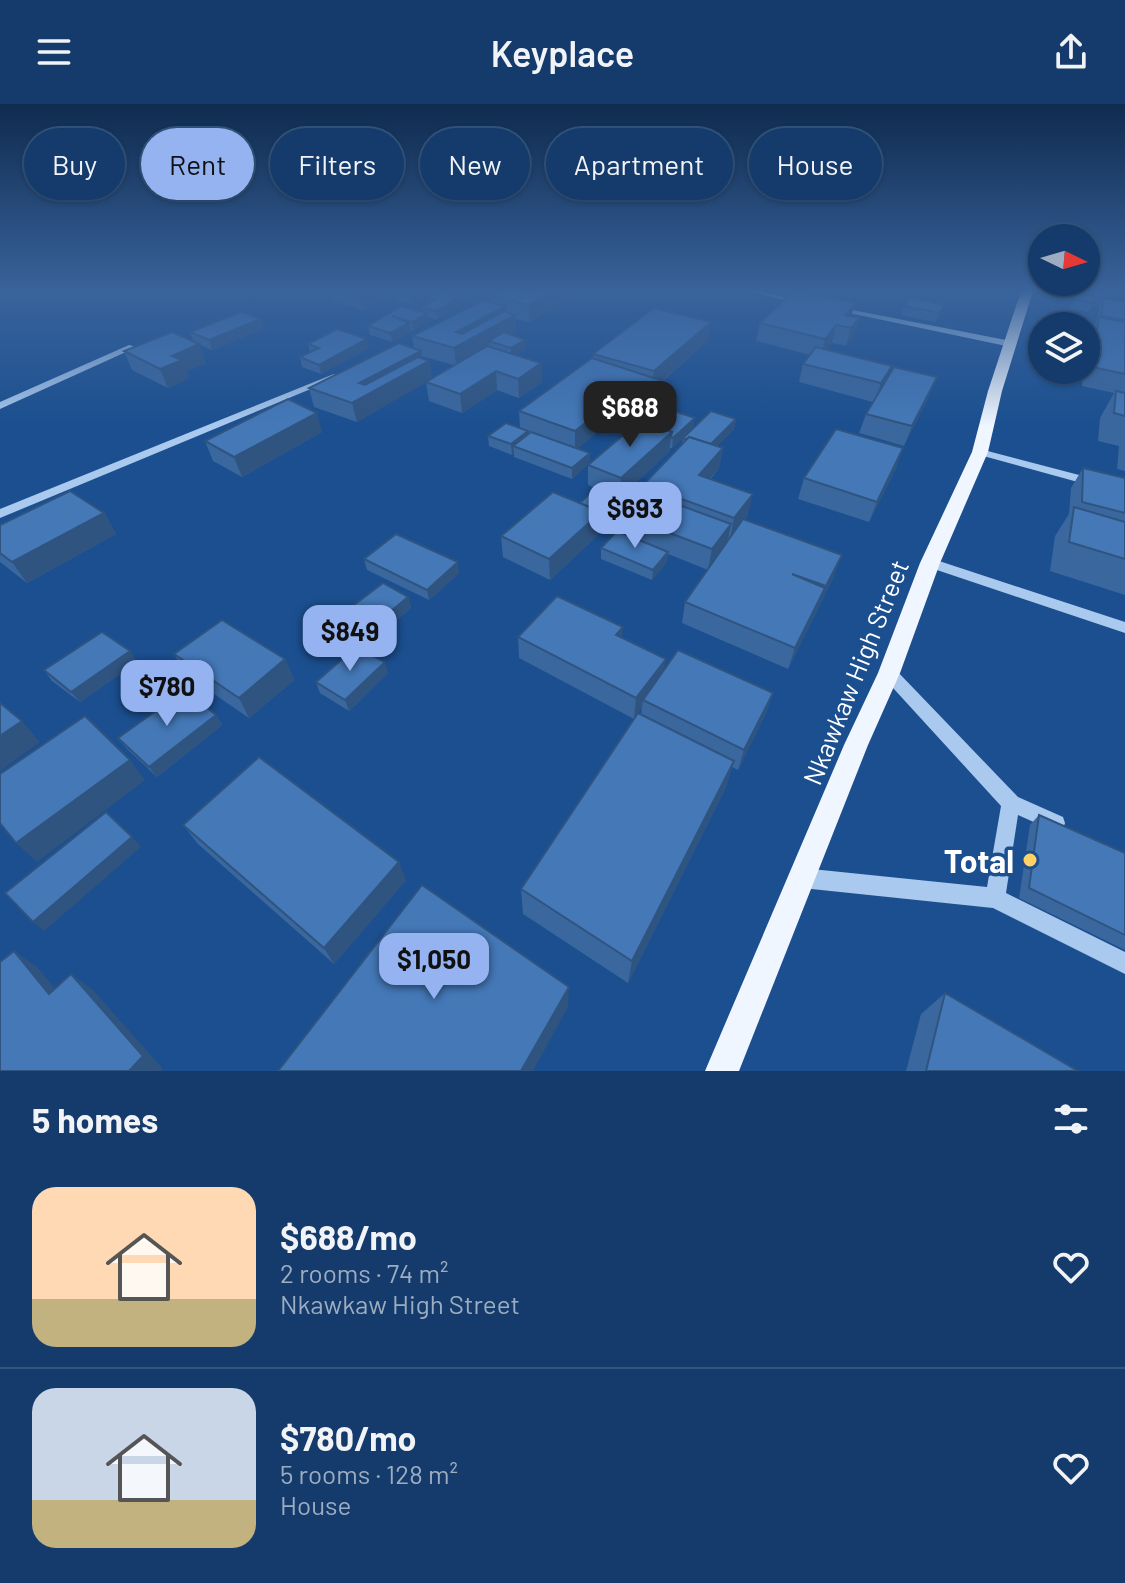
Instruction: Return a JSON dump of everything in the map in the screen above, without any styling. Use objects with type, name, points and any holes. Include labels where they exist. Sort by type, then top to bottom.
[{"type":"main road","name":"Nkawkaw High Street","points":[[722,1071],[856,745],[889,673],[930,563],[980,452],[995,391],[1013,336]]},
{"type":"street","points":[[973,336],[1011,344]]},
{"type":"street","points":[[0,406],[132,347]]},
{"type":"street","points":[[0,514],[346,372]]},
{"type":"street","points":[[980,452],[1125,491]]},
{"type":"street","points":[[930,563],[1125,628]]},
{"type":"street","points":[[889,673],[1011,803],[1068,829]]},
{"type":"street","points":[[995,898],[1011,803]]},
{"type":"street","points":[[802,878],[995,898],[1125,963]]},
{"type":"building","points":[[162,336],[181,336],[199,344],[172,356],[182,360],[160,369],[124,351]]},
{"type":"building","points":[[323,336],[367,339],[319,365],[300,357],[319,348],[308,344]]},
{"type":"building","points":[[412,336],[476,336],[454,348]]},
{"type":"building","points":[[497,336],[515,336],[525,340],[511,348],[489,341]]},
{"type":"building","points":[[617,336],[695,336],[654,371],[593,354]]},
{"type":"building","points":[[1100,336],[1125,336],[1125,374],[1100,369]]},
{"type":"building","points":[[399,343],[421,351],[359,383],[365,385],[418,357],[429,361],[352,403],[309,388]]},
{"type":"building","points":[[487,346],[541,363],[518,379],[496,371],[460,394],[426,382]]},
{"type":"building","points":[[816,347],[892,366],[881,383],[803,364]]},
{"type":"building","points":[[592,358],[666,382],[643,402],[621,395],[575,431],[519,411]]},
{"type":"building","points":[[894,367],[937,377],[912,426],[866,414]]},
{"type":"building","points":[[1116,391],[1125,393],[1125,416],[1114,413]]},
{"type":"building","points":[[288,399],[317,413],[234,457],[205,441]]},
{"type":"building","points":[[668,409],[695,418],[673,438],[672,432],[650,424]]},
{"type":"building","points":[[711,411],[736,419],[711,444],[683,438]]},
{"type":"building","points":[[640,421],[672,432],[621,478],[588,465]]},
{"type":"building","points":[[506,423],[528,431],[511,444],[488,436]]},
{"type":"building","points":[[836,429],[903,448],[877,502],[804,478]]},
{"type":"building","points":[[531,432],[590,453],[572,468],[513,446]]},
{"type":"building","points":[[689,437],[723,448],[699,475],[753,494],[734,518],[643,485]]},
{"type":"building","points":[[1083,468],[1125,478],[1125,513],[1082,502]]},
{"type":"building","points":[[599,485],[623,494],[602,519],[601,512],[580,503]]},
{"type":"building","points":[[630,487],[731,524],[712,549],[609,510]]},
{"type":"building","points":[[70,491],[104,513],[12,562],[0,553],[0,525]]},
{"type":"building","points":[[553,492],[601,512],[549,559],[501,536]]},
{"type":"building","points":[[1074,507],[1125,522],[1125,559],[1069,542]]},
{"type":"building","points":[[743,519],[842,555],[826,586],[792,574],[825,588],[795,648],[685,602]]},
{"type":"building","points":[[617,531],[668,552],[653,570],[601,548]]},
{"type":"building","points":[[396,534],[458,562],[427,590],[364,559]]},
{"type":"building","points":[[383,583],[408,597],[355,641],[329,624]]},
{"type":"building","points":[[557,596],[623,627],[616,635],[666,659],[636,698],[518,637]]},
{"type":"building","points":[[222,620],[285,659],[239,698],[174,654]]},
{"type":"building","points":[[102,632],[130,651],[71,692],[44,670]]},
{"type":"building","points":[[356,647],[385,662],[345,700],[316,682]]},
{"type":"building","points":[[678,650],[773,693],[744,750],[643,700]]},
{"type":"building","points":[[185,690],[216,715],[149,767],[118,738]]},
{"type":"building","points":[[0,703],[22,721],[0,736]]},
{"type":"building","points":[[638,713],[734,761],[632,961],[521,889]]},
{"type":"building","points":[[85,716],[130,760],[16,843],[0,823],[0,774]]},
{"type":"building","points":[[259,757],[399,862],[324,948],[183,825]]},
{"type":"building","points":[[106,812],[132,837],[33,922],[5,893]]},
{"type":"building","points":[[1039,815],[1125,853],[1125,935],[1029,888]]},
{"type":"building","points":[[422,885],[569,987],[521,1071],[278,1071]]},
{"type":"building","points":[[14,951],[49,994],[71,974],[143,1056],[129,1071],[0,1071],[0,962]]},
{"type":"building","points":[[945,993],[1078,1071],[926,1071]]},
{"type":"place","name":"Total","points":[[1030,860]]}]
